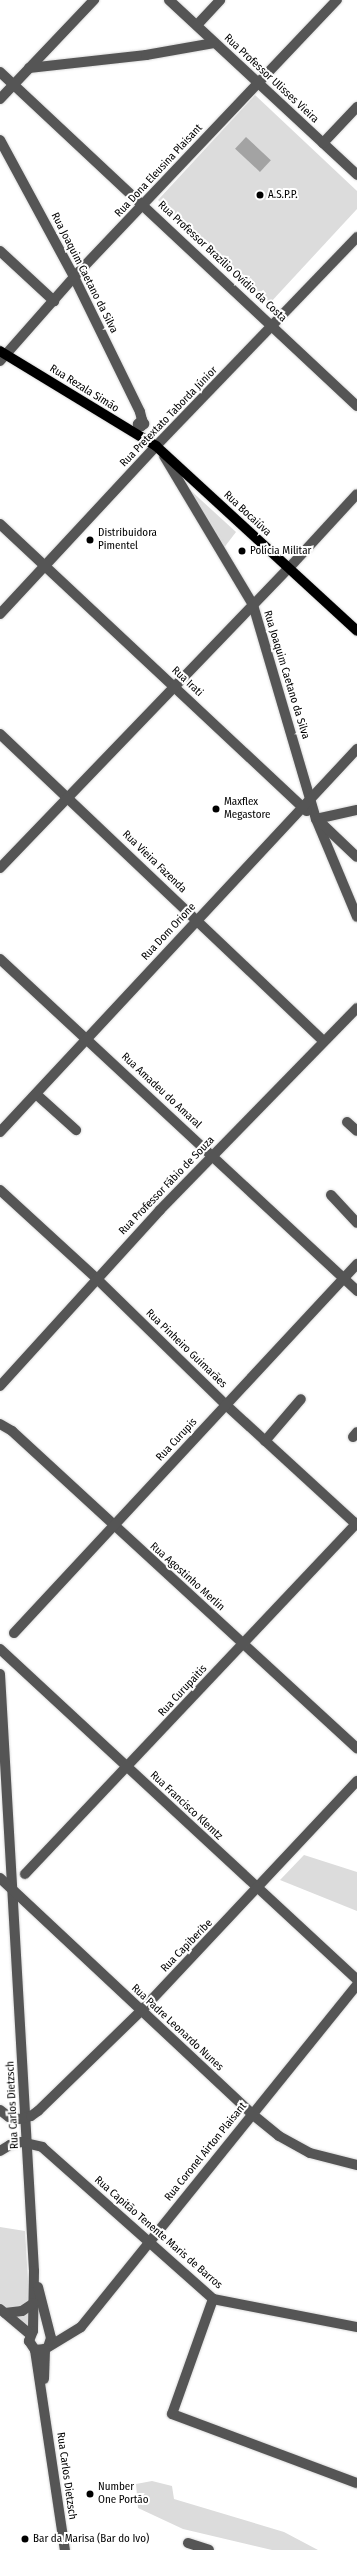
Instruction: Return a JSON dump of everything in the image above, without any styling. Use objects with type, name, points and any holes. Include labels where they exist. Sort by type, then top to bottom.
[{"type":"main road","name":"Rua Rezala Simão","points":[[2,355],[159,449]]},
{"type":"main road","name":"Rua Bocaiúva","points":[[159,449],[357,631]]},
{"type":"street","points":[[0,99],[94,0]]},
{"type":"street","name":"Rua Professor Ulisses Vieira","points":[[170,0],[214,43],[357,175]]},
{"type":"street","points":[[197,25],[220,0]]},
{"type":"street","name":"Rua Dona Eleusina Plaisant","points":[[2,355],[337,0]]},
{"type":"street","points":[[30,68],[146,55],[214,43]]},
{"type":"street","name":"Rua Professor Brazílio Ovídio da Costa","points":[[0,72],[15,84],[357,406]]},
{"type":"street","points":[[323,144],[357,107]]},
{"type":"street","name":"Rua Joaquim Caetano da Silva","points":[[0,140],[74,277],[142,420]]},
{"type":"street","points":[[0,160],[7,152]]},
{"type":"street","name":"Rua Pretextato Taborda Júnior","points":[[0,614],[159,449],[272,326],[357,237]]},
{"type":"street","points":[[0,251],[54,301]]},
{"type":"street","name":"Rua Joaquim Caetano da Silva","points":[[159,449],[253,605],[316,819],[357,917]]},
{"type":"street","points":[[0,868],[289,568],[357,494]]},
{"type":"street","name":"Rua Irati","points":[[0,524],[357,857]]},
{"type":"street","name":"Rua Vieira Fazenda","points":[[0,734],[324,1041]]},
{"type":"street","name":"Rua Dom Orione","points":[[0,1132],[357,749]]},
{"type":"street","points":[[316,819],[357,810]]},
{"type":"street","name":"Rua Amadeu do Amaral","points":[[0,959],[357,1291]]},
{"type":"street","name":"Rua Professor Fábio de Souza","points":[[0,1386],[212,1156],[357,1008]]},
{"type":"street","points":[[36,1094],[76,1130]]},
{"type":"street","points":[[347,1122],[357,1131]]},
{"type":"street","name":"Rua Pinheiro Guimarães","points":[[0,1190],[97,1279],[264,1441],[357,1524]]},
{"type":"street","points":[[331,1195],[357,1223]]},
{"type":"street","name":"Rua Curupis","points":[[14,1633],[357,1264]]},
{"type":"street","points":[[264,1441],[302,1399]]},
{"type":"street","name":"Rua Agostinho Merlin","points":[[0,1424],[12,1431],[113,1526],[357,1748]]},
{"type":"street","name":"Rua Curupaitis","points":[[25,1874],[357,1524]]},
{"type":"street","name":"Rua Francisco Klemtz","points":[[0,1649],[357,1980]]},
{"type":"street","name":"Rua Carlos Dietzsch","points":[[0,1674],[34,2272],[34,2303],[30,2344],[43,2349]]},
{"type":"street","name":"Rua Capiberibe","points":[[25,2118],[38,2111],[141,2011],[258,1889],[357,1781]]},
{"type":"street","name":"Rua Padre Leonardo Nunes","points":[[0,1878],[252,2114],[279,2136],[310,2153],[357,2165]]},
{"type":"street","name":"Rua Coronel Airton Plaisant","points":[[43,2349],[80,2327],[357,1985]]},
{"type":"street","points":[[0,2110],[13,2118],[25,2118]]},
{"type":"street","points":[[0,2151],[10,2145],[27,2142]]},
{"type":"street","name":"Rua Capitão Tenente Maris de Barros","points":[[27,2142],[42,2147],[213,2299],[357,2327]]},
{"type":"street","name":"Rua Carlos Dietzsch","points":[[34,2272],[47,2332],[51,2341],[43,2349],[44,2405],[65,2550]]},
{"type":"street","points":[[213,2299],[172,2414],[357,2483]]},
{"type":"street","points":[[2,2311],[22,2311],[34,2303]]},
{"type":"street","points":[[2,2311],[32,2333],[40,2329],[47,2332],[72,2333]]},
{"type":"street","points":[[188,2543],[209,2550]]},
{"type":"shaded area","name":"A.S.P.P.","points":[[255,95],[357,191],[357,209],[270,303],[158,200]]},
{"type":"shaded area","points":[[246,137],[271,160],[260,172],[235,149]]},
{"type":"shaded area","points":[[189,489],[236,532],[223,549]]},
{"type":"shaded area","points":[[304,1855],[357,1872],[357,1911],[280,1880]]},
{"type":"shaded area","points":[[0,2227],[25,2231],[31,2330],[0,2304]]},
{"type":"shaded area","points":[[152,2481],[172,2486],[174,2499],[284,2532],[318,2550],[272,2550],[183,2529],[138,2508],[136,2484]]},
{"type":"place","name":"A.S.P.P.","points":[[260,195]]},
{"type":"place","name":"Distribuidora Pimentel","points":[[90,540]]},
{"type":"place","name":"Polícia Militar","points":[[242,551]]},
{"type":"place","name":"Maxflex Megastore","points":[[216,809]]},
{"type":"place","name":"Number One Portão","points":[[90,2494]]},
{"type":"place","name":"Bar da Marisa (Bar do Ivo)","points":[[25,2539]]}]
